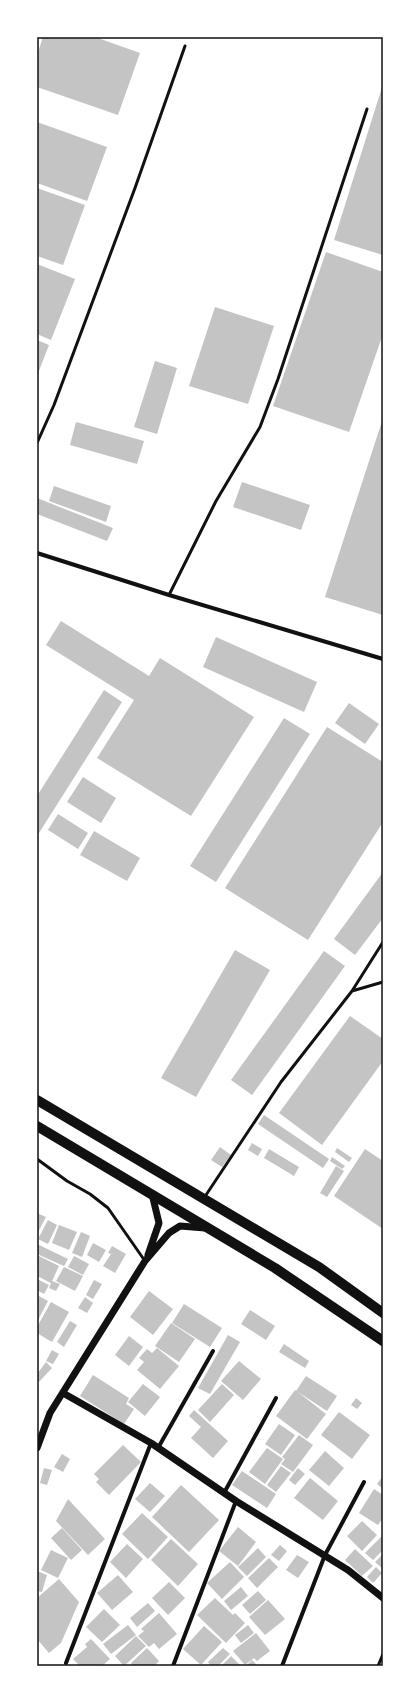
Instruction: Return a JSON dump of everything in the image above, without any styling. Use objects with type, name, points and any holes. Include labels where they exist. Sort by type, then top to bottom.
[{"type":"highway","points":[[37,1100],[319,1266],[383,1314]]},
{"type":"highway","points":[[37,1126],[275,1268],[383,1341]]},
{"type":"street","points":[[37,553],[170,595],[383,658]]},
{"type":"street","points":[[145,1261],[159,1222],[152,1194]]},
{"type":"street","points":[[38,1445],[50,1413],[145,1261],[169,1233],[180,1226],[208,1228]]},
{"type":"street","points":[[158,1448],[213,1351]]},
{"type":"street","points":[[63,1393],[151,1443],[236,1502],[348,1570],[383,1598]]},
{"type":"street","points":[[224,1493],[276,1398]]},
{"type":"street","points":[[66,1663],[151,1443]]},
{"type":"street","points":[[282,1666],[325,1555],[364,1482]]},
{"type":"street","points":[[173,1666],[236,1502]]},
{"type":"lane","points":[[37,443],[54,405],[135,188],[185,46]]},
{"type":"lane","points":[[170,595],[216,501],[260,427],[278,379],[367,109]]},
{"type":"lane","points":[[204,1198],[281,1082],[352,991],[383,942]]},
{"type":"lane","points":[[352,991],[383,982]]},
{"type":"lane","points":[[37,1159],[67,1181],[90,1194],[108,1208],[145,1261]]},
{"type":"lane","points":[[378,1666],[383,1654]]},
{"type":"building","points":[[43,37],[95,37],[140,53],[118,115],[37,87],[37,55]]},
{"type":"building","points":[[383,84],[383,255],[334,240]]},
{"type":"building","points":[[37,122],[107,147],[87,201],[37,183]]},
{"type":"building","points":[[37,188],[85,205],[63,265],[37,256]]},
{"type":"building","points":[[326,252],[383,272],[383,334],[349,432],[273,406]]},
{"type":"building","points":[[37,264],[75,279],[51,340],[37,334]]},
{"type":"building","points":[[215,307],[274,326],[248,404],[189,386]]},
{"type":"building","points":[[37,340],[49,345],[37,376]]},
{"type":"building","points":[[155,361],[177,368],[157,434],[134,427]]},
{"type":"building","points":[[383,418],[383,615],[325,597]]},
{"type":"building","points":[[76,422],[144,441],[137,464],[70,445]]},
{"type":"building","points":[[242,482],[310,505],[301,530],[233,507]]},
{"type":"building","points":[[54,486],[111,506],[106,522],[49,501]]},
{"type":"building","points":[[37,498],[113,528],[107,541],[37,514]]},
{"type":"building","points":[[61,621],[149,676],[160,658],[254,717],[191,816],[97,758],[134,700],[46,645]]},
{"type":"building","points":[[216,637],[317,682],[304,712],[203,667]]},
{"type":"building","points":[[104,690],[122,702],[39,833],[37,832],[37,796]]},
{"type":"building","points":[[349,703],[379,724],[365,744],[335,723]]},
{"type":"building","points":[[284,718],[310,734],[216,882],[190,866]]},
{"type":"building","points":[[327,727],[383,762],[383,822],[308,940],[225,888]]},
{"type":"building","points":[[83,777],[116,798],[101,823],[67,802]]},
{"type":"building","points":[[58,814],[88,833],[78,849],[48,830]]},
{"type":"building","points":[[94,831],[140,858],[127,881],[80,855]]},
{"type":"building","points":[[383,872],[383,918],[355,955],[334,939]]},
{"type":"building","points":[[235,950],[270,970],[196,1097],[161,1078]]},
{"type":"building","points":[[324,951],[345,966],[252,1095],[231,1080]]},
{"type":"building","points":[[350,1016],[383,1039],[383,1061],[322,1145],[279,1113]]},
{"type":"building","points":[[264,1115],[329,1159],[323,1168],[258,1124]]},
{"type":"building","points":[[252,1143],[262,1149],[258,1156],[248,1150]]},
{"type":"building","points":[[220,1147],[231,1155],[222,1167],[211,1160]]},
{"type":"building","points":[[337,1148],[352,1158],[349,1162],[335,1152]]},
{"type":"building","points":[[269,1149],[299,1167],[294,1176],[264,1158]]},
{"type":"building","points":[[365,1149],[383,1161],[383,1229],[334,1196]]},
{"type":"building","points":[[332,1157],[345,1166],[342,1169],[330,1161]]},
{"type":"building","points":[[336,1166],[344,1171],[327,1197],[320,1193]]},
{"type":"building","points":[[37,1213],[46,1217],[37,1234]]},
{"type":"building","points":[[48,1220],[57,1225],[48,1244],[38,1239]]},
{"type":"building","points":[[59,1225],[77,1232],[69,1250],[52,1243]]},
{"type":"building","points":[[81,1232],[90,1236],[82,1257],[72,1253]]},
{"type":"building","points":[[93,1243],[106,1250],[99,1262],[87,1255]]},
{"type":"building","points":[[37,1244],[68,1259],[64,1266],[37,1254]]},
{"type":"building","points":[[112,1246],[126,1254],[115,1273],[103,1266],[111,1254],[108,1253]]},
{"type":"building","points":[[37,1255],[59,1266],[52,1281],[60,1284],[56,1291],[49,1288],[51,1283],[37,1276]]},
{"type":"building","points":[[74,1256],[89,1264],[83,1275],[68,1267]]},
{"type":"building","points":[[64,1267],[83,1276],[75,1291],[56,1281]]},
{"type":"building","points":[[37,1279],[49,1285],[44,1294],[37,1290]]},
{"type":"building","points":[[94,1280],[102,1284],[93,1299],[86,1295]]},
{"type":"building","points":[[149,1291],[173,1309],[153,1335],[130,1317]]},
{"type":"building","points":[[37,1295],[48,1301],[37,1322]]},
{"type":"building","points":[[85,1297],[93,1303],[87,1313],[78,1308]]},
{"type":"building","points":[[51,1302],[69,1312],[52,1342],[37,1333],[37,1327]]},
{"type":"building","points":[[184,1304],[222,1328],[210,1347],[172,1323]]},
{"type":"building","points":[[250,1310],[275,1326],[266,1340],[241,1324]]},
{"type":"building","points":[[70,1321],[77,1325],[64,1347],[57,1342]]},
{"type":"building","points":[[171,1323],[195,1339],[179,1362],[155,1346]]},
{"type":"building","points":[[228,1335],[240,1342],[210,1394],[198,1388]]},
{"type":"building","points":[[129,1336],[143,1347],[129,1366],[115,1355]]},
{"type":"building","points":[[284,1344],[309,1361],[305,1368],[279,1352]]},
{"type":"building","points":[[157,1348],[179,1366],[160,1389],[137,1370],[144,1362],[139,1358],[147,1349],[152,1353]]},
{"type":"building","points":[[52,1350],[59,1354],[53,1364],[46,1361]]},
{"type":"building","points":[[239,1361],[261,1379],[243,1400],[221,1381]]},
{"type":"building","points":[[46,1362],[52,1368],[39,1382],[37,1380],[37,1374]]},
{"type":"building","points":[[93,1375],[129,1398],[126,1404],[134,1409],[124,1424],[80,1396]]},
{"type":"building","points":[[306,1376],[337,1396],[327,1411],[298,1392],[326,1414],[307,1439],[276,1416]]},
{"type":"building","points":[[143,1384],[160,1397],[145,1416],[128,1402]]},
{"type":"building","points":[[222,1384],[234,1395],[210,1422],[198,1410]]},
{"type":"building","points":[[356,1398],[362,1403],[357,1409],[351,1405]]},
{"type":"building","points":[[194,1410],[228,1441],[213,1458],[191,1438],[201,1427],[189,1416]]},
{"type":"building","points":[[339,1412],[370,1435],[352,1459],[321,1435]]},
{"type":"building","points":[[279,1424],[295,1435],[281,1455],[265,1444]]},
{"type":"building","points":[[299,1435],[313,1445],[293,1472],[281,1464],[285,1459],[282,1457]]},
{"type":"building","points":[[123,1445],[141,1462],[109,1495],[96,1482],[99,1479],[94,1474]]},
{"type":"building","points":[[267,1448],[283,1459],[265,1484],[249,1472]]},
{"type":"building","points":[[325,1451],[344,1468],[329,1486],[309,1470]]},
{"type":"building","points":[[62,1454],[70,1459],[63,1472],[54,1467]]},
{"type":"building","points":[[281,1466],[291,1473],[276,1492],[267,1485]]},
{"type":"building","points":[[44,1468],[52,1470],[47,1485],[40,1483]]},
{"type":"building","points":[[298,1468],[305,1474],[295,1485],[289,1480]]},
{"type":"building","points":[[242,1471],[276,1494],[267,1508],[232,1485]]},
{"type":"building","points":[[383,1476],[383,1489],[377,1484]]},
{"type":"building","points":[[310,1478],[338,1501],[323,1520],[294,1498]]},
{"type":"building","points":[[150,1483],[165,1496],[150,1512],[135,1499]]},
{"type":"building","points":[[181,1485],[219,1520],[189,1552],[152,1517]]},
{"type":"building","points":[[374,1489],[383,1495],[383,1518],[378,1525],[359,1513]]},
{"type":"building","points":[[68,1499],[105,1539],[88,1555],[56,1521]]},
{"type":"building","points":[[142,1513],[168,1537],[148,1559],[122,1534]]},
{"type":"building","points":[[362,1521],[377,1535],[362,1551],[347,1536]]},
{"type":"building","points":[[238,1527],[256,1542],[238,1566],[219,1551]]},
{"type":"building","points":[[62,1528],[82,1550],[71,1560],[51,1538]]},
{"type":"building","points":[[383,1535],[383,1550],[373,1560],[365,1553]]},
{"type":"building","points":[[171,1539],[198,1564],[178,1586],[151,1560]]},
{"type":"building","points":[[127,1544],[143,1559],[126,1578],[110,1562]]},
{"type":"building","points":[[280,1545],[287,1551],[279,1561],[271,1555]]},
{"type":"building","points":[[258,1548],[266,1557],[247,1576],[238,1567]]},
{"type":"building","points":[[355,1549],[373,1566],[362,1576],[345,1560]]},
{"type":"building","points":[[51,1550],[68,1558],[58,1578],[41,1570]]},
{"type":"building","points":[[383,1554],[383,1569],[375,1562]]},
{"type":"building","points":[[297,1555],[309,1562],[298,1578],[286,1570]]},
{"type":"building","points":[[269,1558],[278,1567],[257,1588],[248,1578]]},
{"type":"building","points":[[230,1562],[244,1577],[222,1599],[207,1583]]},
{"type":"building","points":[[376,1567],[382,1573],[373,1583],[367,1577]]},
{"type":"building","points":[[37,1571],[47,1575],[42,1592],[37,1591]]},
{"type":"building","points":[[118,1575],[133,1592],[112,1610],[97,1593]]},
{"type":"building","points":[[59,1579],[79,1602],[61,1643],[49,1653],[37,1639],[37,1598]]},
{"type":"building","points":[[169,1582],[185,1598],[168,1615],[152,1598]]},
{"type":"building","points":[[241,1587],[248,1596],[231,1610],[224,1601]]},
{"type":"building","points":[[258,1591],[266,1600],[250,1614],[242,1605]]},
{"type":"building","points":[[215,1598],[233,1615],[235,1613],[245,1623],[226,1643],[197,1615]]},
{"type":"building","points":[[268,1600],[285,1619],[265,1635],[249,1617]]},
{"type":"building","points":[[148,1603],[155,1611],[137,1627],[130,1618]]},
{"type":"building","points":[[104,1609],[120,1625],[102,1642],[86,1627]]},
{"type":"building","points":[[159,1613],[177,1634],[159,1649],[154,1643],[149,1647],[138,1636],[144,1631],[141,1629]]},
{"type":"building","points":[[128,1625],[136,1635],[111,1654],[103,1644]]},
{"type":"building","points":[[248,1625],[254,1633],[241,1643],[235,1635]]},
{"type":"building","points":[[204,1626],[222,1642],[201,1665],[183,1649]]},
{"type":"building","points":[[256,1633],[270,1651],[257,1661],[254,1658],[245,1665],[233,1651]]},
{"type":"building","points":[[136,1636],[146,1646],[124,1666],[115,1656]]},
{"type":"building","points":[[91,1639],[110,1659],[102,1666],[80,1666],[73,1659],[87,1647],[85,1644]]},
{"type":"building","points":[[147,1648],[159,1661],[154,1666],[133,1666],[131,1663]]},
{"type":"building","points":[[223,1648],[230,1654],[218,1666],[211,1666],[208,1662]]},
{"type":"building","points":[[231,1656],[240,1665],[221,1666]]},
{"type":"building","points":[[252,1660],[258,1666],[246,1666]]}]
